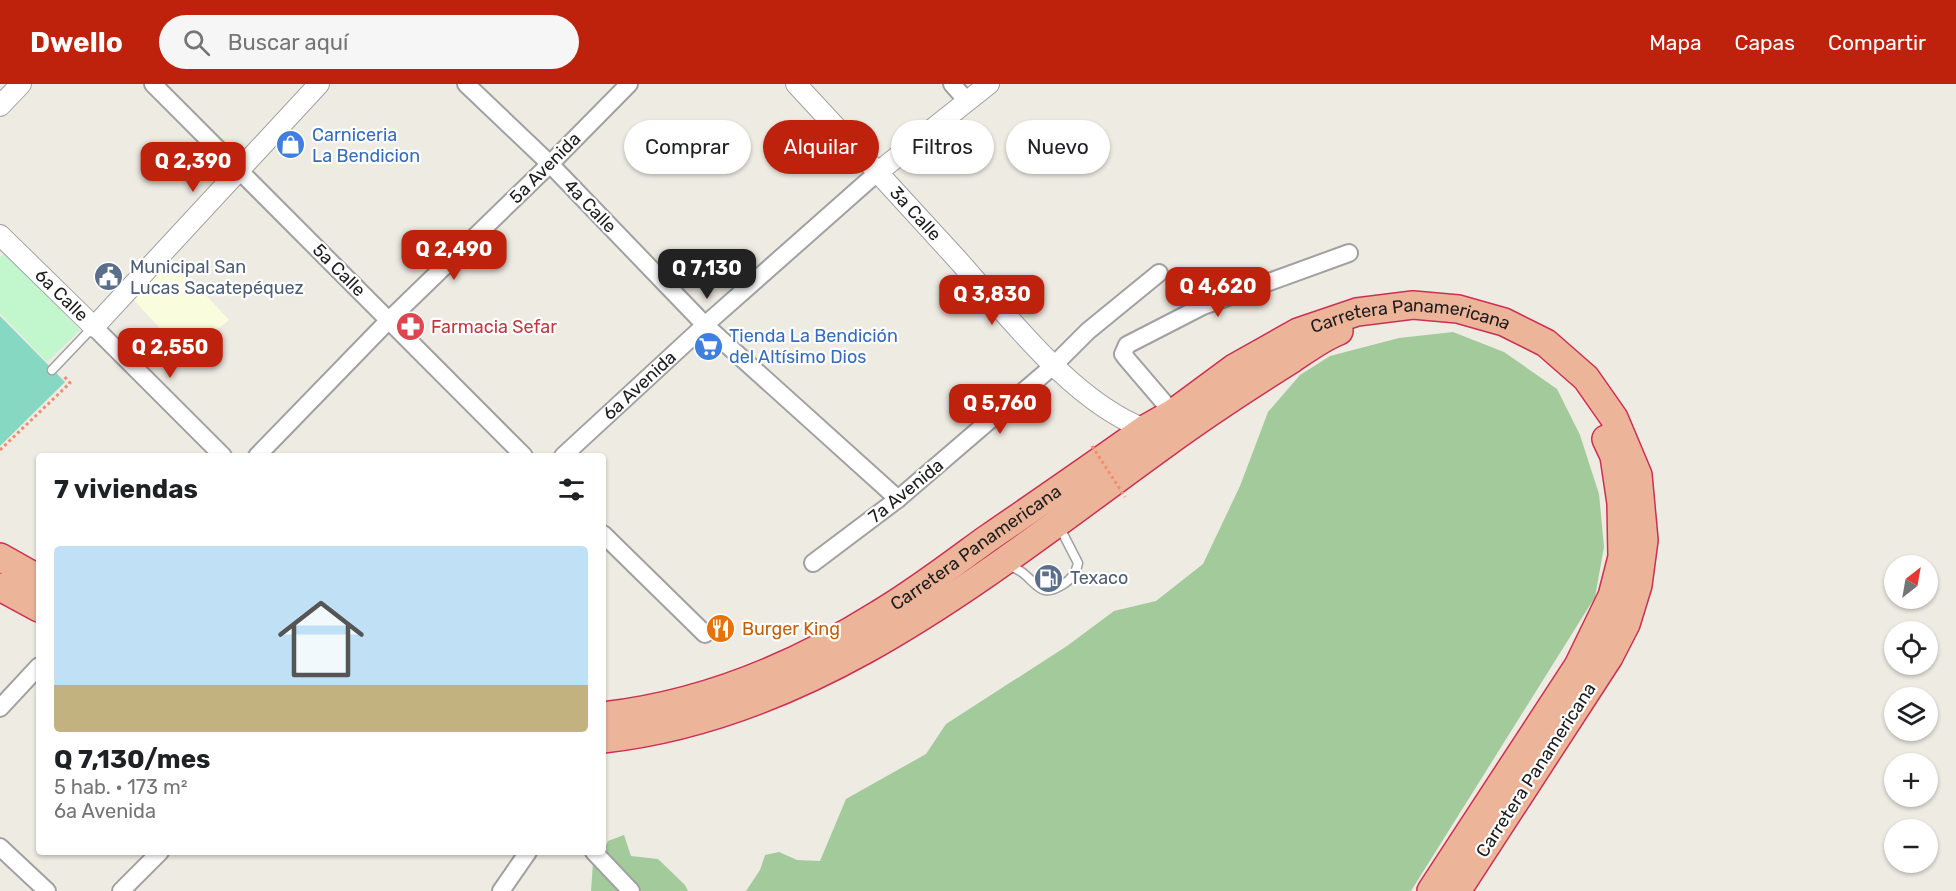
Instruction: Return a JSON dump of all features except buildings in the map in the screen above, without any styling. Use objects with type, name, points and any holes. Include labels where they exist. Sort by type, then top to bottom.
[{"type":"highway","name":"Carretera Panamericana","points":[[606,716],[690,699],[756,677],[820,648],[881,614],[1145,429],[1173,414],[1234,368],[1298,332],[1357,312],[1413,305],[1458,309],[1504,322],[1546,344],[1586,378],[1614,418],[1638,475],[1644,540],[1638,585],[1626,624],[1609,657],[1457,891]]},
{"type":"highway","name":"Carretera Panamericana","points":[[606,740],[696,722],[765,699],[831,669],[892,634],[1003,563],[1248,386],[1335,332],[1382,318],[1431,315],[1479,324],[1524,344],[1562,374],[1593,411],[1614,456],[1621,503],[1622,557],[1612,596],[1578,666],[1431,891]]},
{"type":"highway","points":[[0,557],[36,577]]},
{"type":"highway","points":[[0,586],[36,606]]},
{"type":"street","points":[[0,106],[21,84]]},
{"type":"street","name":"5a Calle","points":[[153,84],[521,453]]},
{"type":"street","points":[[94,327],[319,84]]},
{"type":"street","name":"4a Calle","points":[[466,84],[550,164],[705,325],[898,499]]},
{"type":"street","name":"5a Avenida","points":[[260,453],[389,320],[629,84]]},
{"type":"street","name":"3a Calle","points":[[796,84],[830,120]]},
{"type":"street","points":[[952,84],[967,101]]},
{"type":"street","name":"6a Avenida","points":[[879,171],[989,84]]},
{"type":"street","name":"3a Calle","points":[[879,173],[1053,366],[1108,410],[1125,421],[1145,429]]},
{"type":"street","name":"6a Avenida","points":[[566,453],[705,325],[876,174]]},
{"type":"street","name":"6a Calle","points":[[0,235],[220,453]]},
{"type":"street","points":[[1173,414],[1126,358],[1124,354],[1127,345],[1203,306],[1349,253]]},
{"type":"street","name":"7a Avenida","points":[[813,563],[898,499],[1053,366],[1088,331],[1159,273]]},
{"type":"street","points":[[606,537],[705,634]]},
{"type":"street","points":[[0,708],[36,669]]},
{"type":"street","points":[[0,847],[48,891]]},
{"type":"street","points":[[121,891],[157,855]]},
{"type":"street","points":[[501,891],[526,855]]},
{"type":"street","points":[[597,855],[631,891]]},
{"type":"lane","points":[[54,369],[94,327]]},
{"type":"lane","points":[[1003,563],[1021,571],[1041,590],[1053,591],[1068,581],[1076,572],[1078,563],[1057,522]]},
{"type":"path","points":[[0,450],[70,382],[54,369]]},
{"type":"path","points":[[1092,446],[1125,497]]},
{"type":"shaded area","points":[[170,256],[229,320],[185,356],[132,298]]},
{"type":"green space","points":[[5,253],[80,330],[47,362],[0,313],[0,257]]},
{"type":"green space","points":[[0,316],[65,382],[0,446]]},
{"type":"green space","points":[[1453,332],[1504,352],[1557,389],[1580,435],[1599,494],[1604,547],[1595,597],[1411,891],[746,891],[760,870],[765,855],[779,852],[797,860],[820,861],[846,799],[926,754],[946,724],[1067,646],[1114,611],[1156,601],[1203,564],[1240,486],[1268,412],[1300,375],[1330,356],[1399,338]]},
{"type":"green space","points":[[624,835],[631,856],[658,859],[685,885],[688,891],[591,891],[593,863],[599,855],[606,855],[608,841]]},
{"type":"place","name":"Carniceria La Bendicion","points":[[291,145]]},
{"type":"place","name":"Municipal San Lucas Sacatepéquez","points":[[109,277]]},
{"type":"place","name":"Farmacia Sefar","points":[[410,327]]},
{"type":"place","name":"Tienda La Bendición del Altísimo Dios","points":[[708,346]]},
{"type":"place","name":"Texaco","points":[[1049,578]]},
{"type":"place","name":"Burger King","points":[[721,629]]}]
